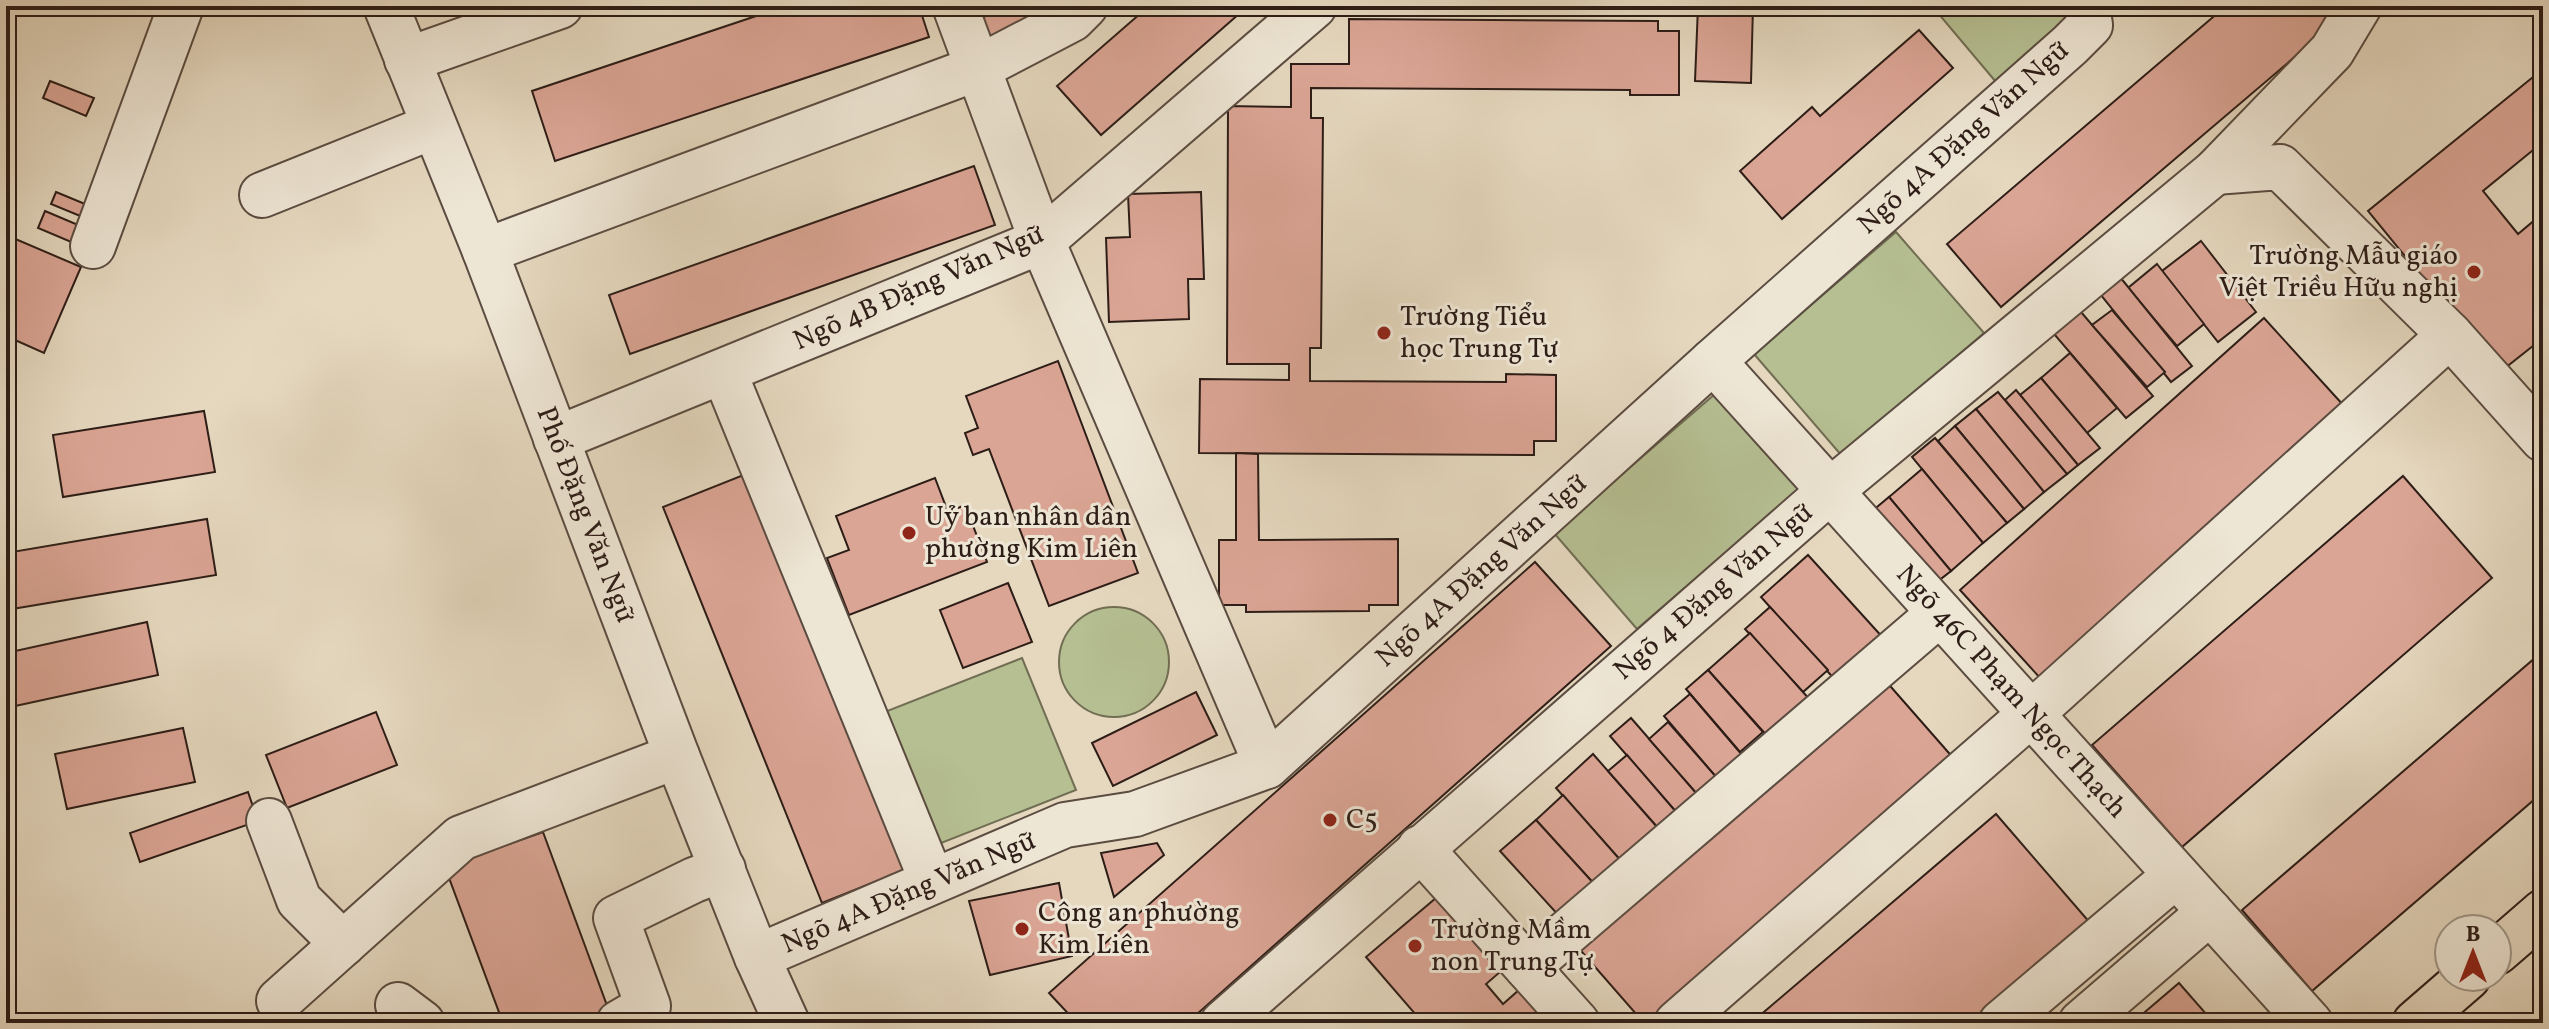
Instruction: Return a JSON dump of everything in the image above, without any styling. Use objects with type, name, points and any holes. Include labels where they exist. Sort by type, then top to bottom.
[{"type":"main road","points":[[2513,938],[2543,912]]},
{"type":"main road","points":[[2415,1023],[2450,993]]},
{"type":"street","points":[[93,246],[181,6]]},
{"type":"street","name":"Phố Đặng Văn Ngữ","points":[[386,6],[485,251],[677,756],[757,957],[787,1023]]},
{"type":"street","points":[[407,60],[560,6]]},
{"type":"street","points":[[955,6],[1042,241],[1267,766]]},
{"type":"street","points":[[485,251],[978,68],[1072,19],[1085,6]]},
{"type":"street","name":"Ngõ 4B Đặng Văn Ngữ","points":[[556,439],[1042,241],[1314,6]]},
{"type":"street","name":"Ngõ 4A Đặng Văn Ngữ","points":[[757,957],[1065,825],[1135,814],[1267,766],[1713,361],[2070,45],[2090,25],[2087,6]]},
{"type":"street","name":"Ngõ 4 Đặng Văn Ngữ","points":[[1223,1023],[1830,491],[2215,172],[2332,51],[2359,6]]},
{"type":"street","points":[[262,195],[434,126]]},
{"type":"street","points":[[2215,172],[2280,167],[2450,335],[2543,439]]},
{"type":"street","points":[[1677,1023],[2032,713],[2450,335]]},
{"type":"street","name":"Ngõ 46C Phạm Ngọc Thạch","points":[[1713,361],[2310,1023]]},
{"type":"street","points":[[724,372],[932,881]]},
{"type":"street","points":[[1527,967],[1940,613]]},
{"type":"street","points":[[279,1001],[461,838],[677,756]]},
{"type":"street","points":[[269,821],[299,900],[343,944]]},
{"type":"street","points":[[1420,848],[1577,1023]]},
{"type":"street","points":[[619,1023],[648,1006],[616,918],[723,869]]},
{"type":"street","points":[[2001,1023],[2176,875]]},
{"type":"street","points":[[2081,1023],[2210,912]]},
{"type":"green space","points":[[1932,6],[2069,6],[2070,17],[1996,82]]},
{"type":"green space","points":[[1896,232],[1984,333],[1842,456],[1754,354]]},
{"type":"green space","points":[[1715,394],[1799,489],[1637,629],[1554,533]]},
{"type":"green space","points":[[1114,607],[1135,611],[1153,623],[1165,641],[1169,662],[1165,683],[1153,701],[1135,713],[1114,717],[1093,713],[1075,701],[1063,683],[1059,662],[1063,641],[1075,623],[1093,611]]},
{"type":"green space","points":[[1022,658],[1076,790],[931,847],[877,715]]},
{"type":"building","points":[[786,6],[919,6],[929,37],[555,161],[532,91]]},
{"type":"building","points":[[999,6],[1053,6],[998,51],[976,23]]},
{"type":"building","points":[[1149,6],[1248,6],[1101,135],[1057,86]]},
{"type":"building","points":[[1698,6],[1753,6],[1751,83],[1695,81]]},
{"type":"building","points":[[2226,6],[2324,6],[2337,21],[2001,307],[1947,244]]},
{"type":"building","points":[[1349,19],[1658,21],[1658,31],[1679,31],[1679,95],[1630,95],[1630,90],[1311,88],[1311,118],[1323,118],[1321,348],[1310,348],[1310,381],[1506,382],[1506,374],[1556,375],[1556,441],[1534,441],[1534,455],[1199,453],[1200,379],[1289,380],[1289,364],[1227,364],[1228,106],[1291,107],[1291,64],[1349,64]]},
{"type":"building","points":[[1919,30],[1953,68],[1782,219],[1740,171],[1812,107],[1820,116]]},
{"type":"building","name":"Trường Mẫu giáo Việt Triều Hữu nghị","points":[[2543,69],[2543,142],[2483,191],[2518,234],[2543,213],[2543,338],[2500,372],[2368,211]]},
{"type":"building","points":[[50,81],[94,98],[86,116],[43,98]]},
{"type":"building","points":[[974,166],[995,225],[630,354],[609,295]]},
{"type":"building","points":[[56,192],[90,206],[85,218],[51,204]]},
{"type":"building","points":[[1201,192],[1204,279],[1188,279],[1189,319],[1109,322],[1106,238],[1130,237],[1128,194]]},
{"type":"building","points":[[45,211],[90,230],[83,247],[38,228]]},
{"type":"building","points":[[6,235],[81,267],[44,353],[6,336]]},
{"type":"building","points":[[2201,241],[2256,312],[2218,342],[2162,271]]},
{"type":"building","points":[[2157,264],[2204,324],[2177,346],[2128,288]]},
{"type":"building","points":[[2120,277],[2192,366],[2171,382],[2100,294]]},
{"type":"building","points":[[2075,305],[2153,396],[2126,418],[2048,327]]},
{"type":"building","points":[[2112,310],[2165,372],[2147,387],[2092,325]]},
{"type":"building","points":[[2264,318],[2345,407],[2041,679],[1960,590]]},
{"type":"building","points":[[2070,353],[2117,408],[2087,433],[2041,378]]},
{"type":"building","points":[[1058,361],[1138,573],[1049,606],[989,449],[973,455],[965,433],[978,428],[966,396]]},
{"type":"building","points":[[2041,378],[2100,448],[2078,465],[2020,395]]},
{"type":"building","points":[[2016,390],[2078,465],[2067,474],[2005,400]]},
{"type":"building","points":[[1998,392],[2067,474],[2044,492],[1976,409]]},
{"type":"building","points":[[1976,409],[2044,492],[2024,509],[1955,426]]},
{"type":"building","points":[[204,411],[215,472],[63,497],[53,435]]},
{"type":"building","points":[[1955,426],[2024,509],[2007,523],[1938,441]]},
{"type":"building","points":[[1935,438],[2007,523],[1983,543],[1912,457]]},
{"type":"building","points":[[1236,453],[1258,454],[1259,540],[1398,539],[1398,605],[1369,605],[1369,611],[1246,612],[1246,605],[1219,605],[1219,540],[1236,540]]},
{"type":"building","points":[[1922,469],[1983,543],[1951,571],[1889,497]]},
{"type":"building","points":[[756,470],[915,866],[822,903],[663,507]]},
{"type":"building","points":[[2403,476],[2492,578],[2182,847],[2092,745]]},
{"type":"building","name":"Uỷ ban nhân dân phường Kim Liên","points":[[935,478],[948,512],[965,505],[987,562],[849,615],[827,558],[849,550],[836,516]]},
{"type":"building","points":[[1889,497],[1951,571],[1933,585],[1871,512]]},
{"type":"building","points":[[207,519],[216,575],[6,610],[6,553]]},
{"type":"building","points":[[1808,555],[1885,640],[1837,682],[1761,597]]},
{"type":"building","name":"C5","points":[[1535,562],[1611,646],[1187,1023],[1077,1023],[1049,993]]},
{"type":"building","points":[[1008,583],[1032,642],[963,668],[940,610]]},
{"type":"building","points":[[1770,607],[1828,670],[1803,692],[1745,629]]},
{"type":"building","points":[[147,622],[158,675],[6,708],[6,653]]},
{"type":"building","points":[[1750,633],[1811,701],[1769,738],[1708,670]]},
{"type":"building","points":[[2543,651],[2543,792],[2312,991],[2242,910]]},
{"type":"building","points":[[1708,670],[1763,732],[1740,752],[1686,689]]},
{"type":"building","points":[[1884,679],[1955,760],[1644,1023],[1575,944]]},
{"type":"building","points":[[1196,692],[1217,735],[1113,786],[1092,743]]},
{"type":"building","points":[[1690,694],[1743,756],[1717,778],[1664,716]]},
{"type":"building","points":[[376,712],[397,765],[287,808],[266,755]]},
{"type":"building","points":[[1631,718],[1698,795],[1677,813],[1610,736]]},
{"type":"building","points":[[1668,722],[1717,778],[1698,795],[1649,739]]},
{"type":"building","points":[[183,728],[195,782],[67,809],[55,754]]},
{"type":"building","points":[[1593,754],[1659,829],[1622,862],[1556,788]]},
{"type":"building","points":[[1627,755],[1677,813],[1659,829],[1608,771]]},
{"type":"building","points":[[248,792],[258,821],[140,862],[130,833]]},
{"type":"building","points":[[1563,795],[1622,862],[1596,886],[1536,820]]},
{"type":"building","points":[[1996,814],[2091,924],[1973,1023],[1751,1023]]},
{"type":"building","points":[[1536,820],[1596,886],[1561,918],[1500,851]]},
{"type":"building","points":[[543,832],[612,1019],[601,1023],[503,1023],[445,867]]},
{"type":"building","points":[[1157,843],[1164,855],[1114,897],[1101,853]]},
{"type":"building","name":"Công an phường Kim Liên","points":[[1059,883],[1072,956],[990,975],[969,901]]},
{"type":"building","points":[[1436,898],[1500,972],[1486,984],[1503,1004],[1519,990],[1548,1023],[1423,1023],[1366,957]]},
{"type":"building","points":[[2179,983],[2214,1023],[2132,1023]]},
{"type":"place","name":"Trường Mẫu giáo Việt Triều Hữu nghị","points":[[2474,272]]},
{"type":"place","name":"Trường Tiểu học Trung Tự","points":[[1384,333]]},
{"type":"place","name":"Uỷ ban nhân dân phường Kim Liên","points":[[909,533]]},
{"type":"place","name":"C5","points":[[1330,820]]},
{"type":"place","name":"Công an phường Kim Liên","points":[[1022,929]]},
{"type":"place","name":"Trường Mầm non Trung Tự","points":[[1415,946]]}]
